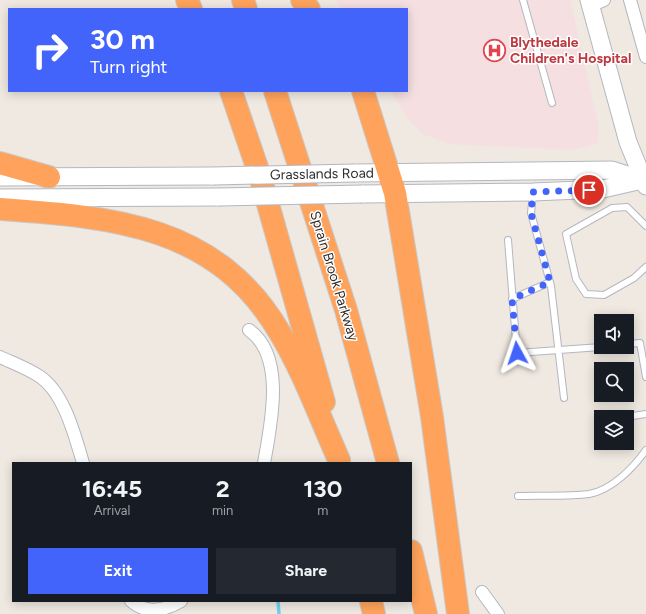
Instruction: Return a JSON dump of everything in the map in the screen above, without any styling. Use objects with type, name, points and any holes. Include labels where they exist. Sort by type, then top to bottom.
[{"type":"highway","points":[[302,0],[308,8]]},
{"type":"highway","points":[[231,92],[260,176],[340,461]]},
{"type":"highway","name":"Sprain Brook Parkway","points":[[275,92],[343,303],[388,462]]},
{"type":"highway","points":[[363,92],[383,160],[389,172],[395,193],[432,417],[458,614]]},
{"type":"highway","points":[[0,163],[49,176]]},
{"type":"highway","points":[[0,209],[98,219],[144,228],[171,237],[192,247],[221,266],[256,299],[280,333],[340,461]]},
{"type":"highway","points":[[412,555],[426,614]]},
{"type":"highway","points":[[372,602],[374,614]]},
{"type":"main road","points":[[594,2],[628,142],[645,182]]},
{"type":"main road","name":"Grasslands Road","points":[[0,177],[213,176],[355,174],[389,172],[612,170],[645,182]]},
{"type":"main road","name":"Grasslands Road","points":[[0,198],[533,192],[603,189],[645,182]]},
{"type":"street","points":[[630,0],[646,57]]},
{"type":"street","points":[[249,330],[258,335],[272,366],[272,417],[264,462]]},
{"type":"street","points":[[0,357],[34,373],[47,382],[56,394],[67,416],[83,462]]},
{"type":"street","points":[[482,592],[498,614]]},
{"type":"street","points":[[132,602],[136,608],[150,612],[166,610],[178,602]]},
{"type":"lane","points":[[523,0],[552,103]]},
{"type":"lane","points":[[533,192],[531,213],[550,282],[564,398]]},
{"type":"lane","points":[[646,226],[627,207],[612,208],[566,234],[576,278],[586,294],[604,295],[634,278],[646,267]]},
{"type":"lane","points":[[508,240],[517,353],[594,348]]},
{"type":"lane","points":[[512,299],[550,282]]},
{"type":"lane","points":[[634,343],[640,343],[646,377]]},
{"type":"lane","points":[[634,416],[646,414]]},
{"type":"lane","points":[[518,496],[590,494],[610,486],[637,462],[646,450]]},
{"type":"shaded area","name":"Blythedale Children's Hospital","points":[[335,0],[570,0],[599,127],[597,144],[572,150],[450,144],[423,134],[408,119],[392,92],[408,92],[408,8],[340,8]]},
{"type":"waterway","points":[[278,602],[279,614]]},
{"type":"place","name":"Blythedale Children's Hospital","points":[[494,50]]},
{"type":"route","points":[[517,353],[512,299],[550,282],[531,213],[533,192],[589,190]]}]
